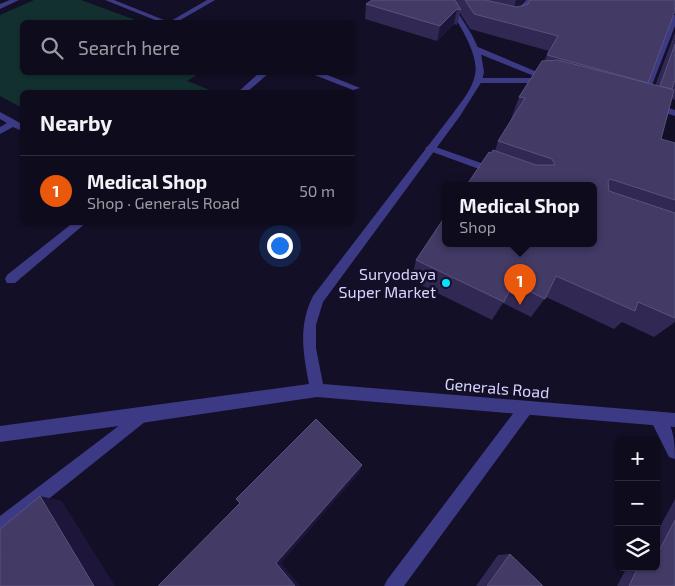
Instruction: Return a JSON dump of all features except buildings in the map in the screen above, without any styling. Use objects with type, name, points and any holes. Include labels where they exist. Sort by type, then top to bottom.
[{"type":"street","points":[[0,7],[16,0]]},
{"type":"street","points":[[108,0],[160,20]]},
{"type":"street","points":[[177,20],[212,0]]},
{"type":"street","points":[[507,18],[518,16],[530,0]]},
{"type":"street","points":[[317,390],[309,348],[309,325],[317,300],[474,90],[478,81],[479,65],[474,49],[452,4]]},
{"type":"street","points":[[675,17],[637,102],[675,113]]},
{"type":"street","points":[[474,49],[557,81],[478,81]]},
{"type":"street","points":[[244,90],[262,75]]},
{"type":"street","points":[[319,75],[356,88]]},
{"type":"street","points":[[0,115],[18,125]]},
{"type":"street","points":[[0,131],[18,125]]},
{"type":"street","points":[[430,148],[501,174]]},
{"type":"street","points":[[11,279],[78,225]]},
{"type":"street","name":"Generals Road","points":[[0,434],[141,416],[317,390],[675,420]]},
{"type":"street","points":[[393,586],[526,408]]},
{"type":"street","points":[[0,527],[141,416]]},
{"type":"street","points":[[657,419],[675,450]]},
{"type":"green space","points":[[34,0],[81,0],[136,20],[20,20],[20,75],[197,75],[187,81],[210,90],[20,90],[20,107],[0,96],[0,15]]},
{"type":"place","name":"Suryodaya Super Market","points":[[446,283]]},
{"type":"place","name":"Medical Shop","points":[[520,305]]}]
